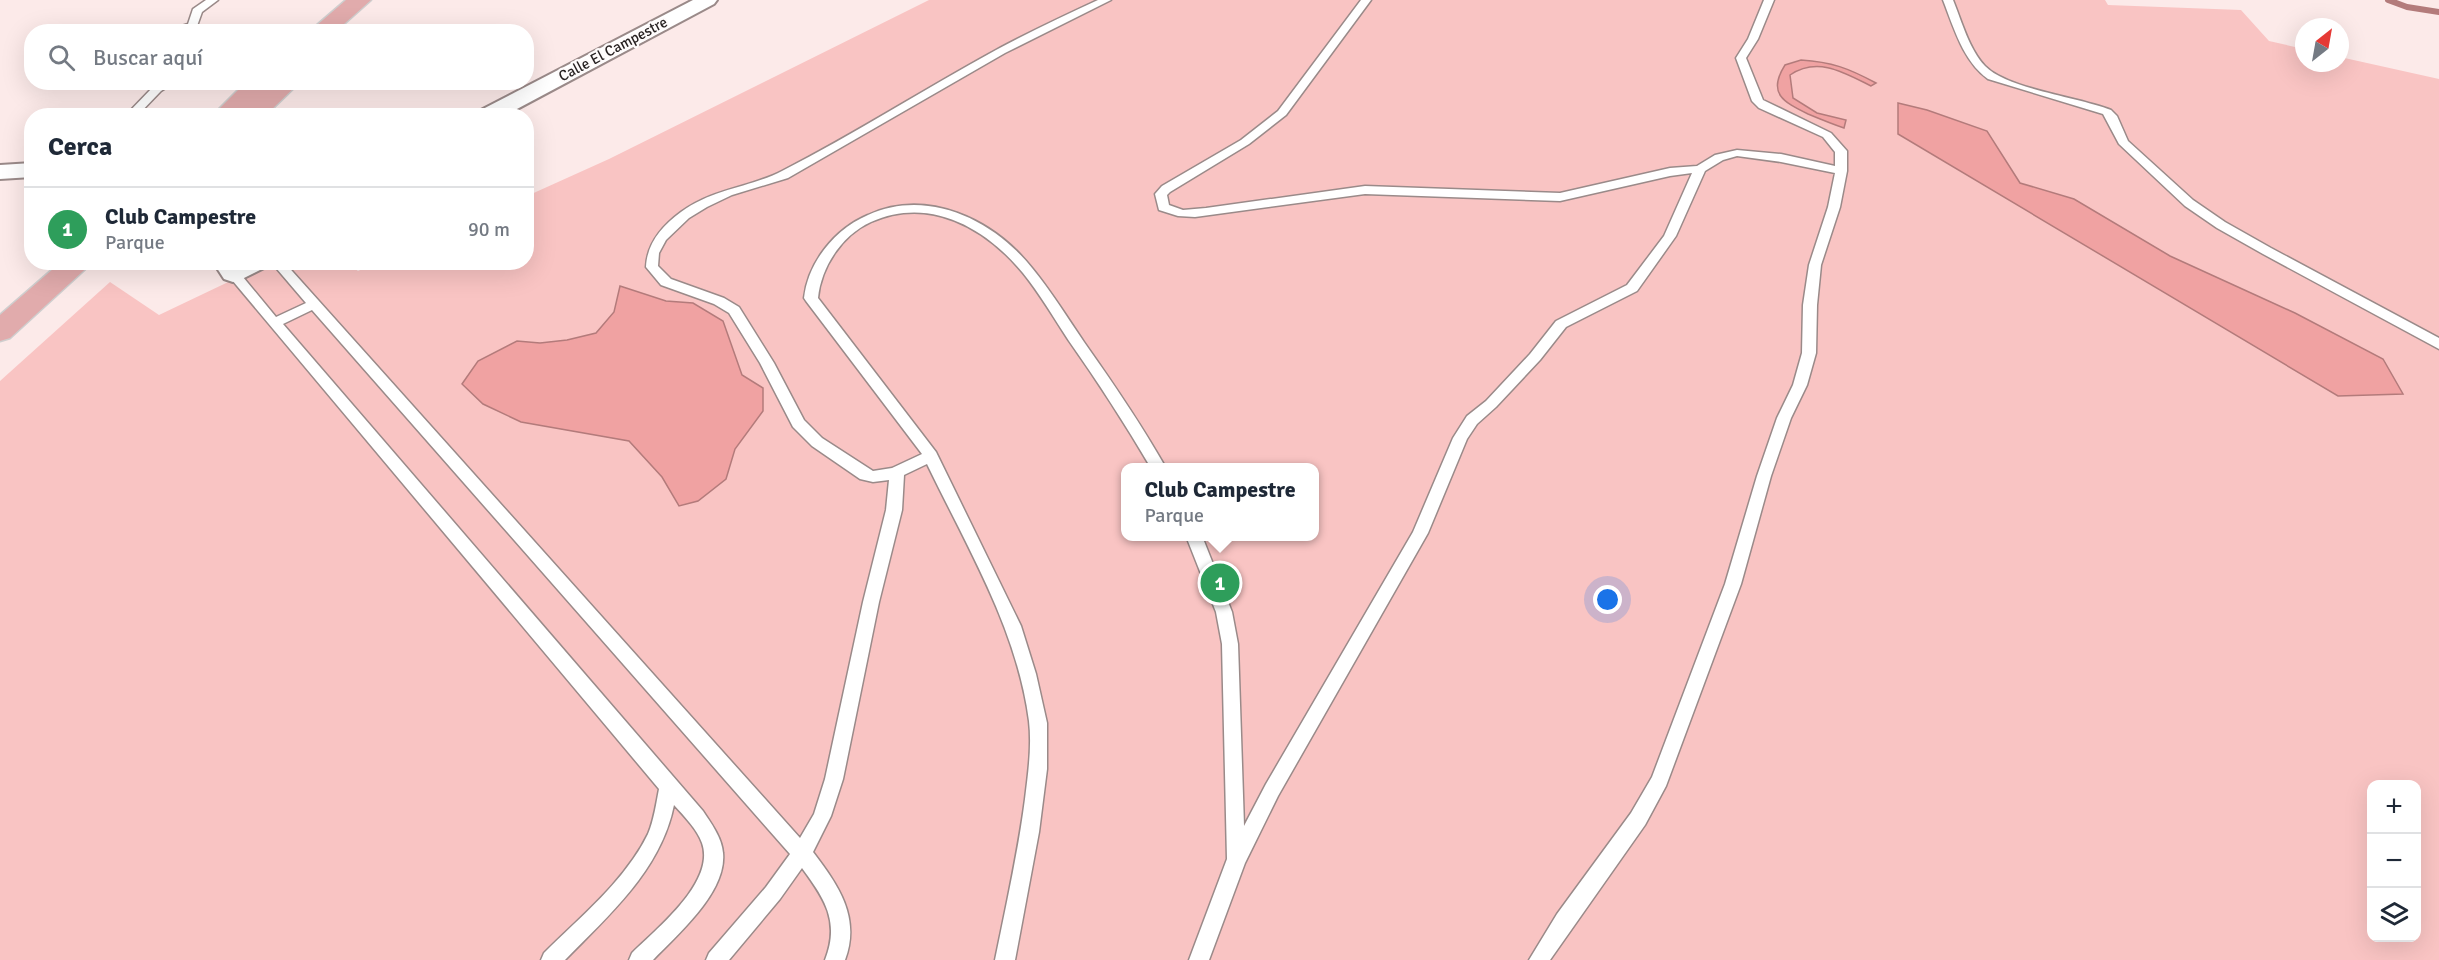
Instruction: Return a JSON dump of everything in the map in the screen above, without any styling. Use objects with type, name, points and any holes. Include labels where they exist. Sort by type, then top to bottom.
[{"type":"main road","points":[[330,24],[360,0]]},
{"type":"main road","points":[[354,24],[382,0]]},
{"type":"main road","points":[[233,108],[252,90]]},
{"type":"main road","points":[[259,108],[279,90]]},
{"type":"main road","points":[[0,306],[43,270]]},
{"type":"main road","points":[[0,331],[70,270]]},
{"type":"street","name":"Calle El Campestre","points":[[502,108],[707,0]]},
{"type":"street","points":[[0,172],[24,170]]},
{"type":"street","points":[[0,192],[24,190]]},
{"type":"lane","points":[[195,24],[197,11],[213,0]]},
{"type":"lane","points":[[931,456],[897,472],[880,477],[865,475],[806,432],[791,414],[767,363],[734,310],[666,282],[652,267],[653,253],[661,238],[672,226],[703,204],[728,192],[778,178],[1001,51],[1106,0]]},
{"type":"lane","points":[[1366,0],[1282,113],[1245,142],[1166,189],[1161,194],[1163,207],[1172,212],[1206,212],[1365,190],[1543,198],[1584,192],[1670,172],[1700,169],[1719,157],[1746,152],[1841,171]]},
{"type":"lane","points":[[1539,960],[1564,921],[1638,819],[1651,799],[1668,762],[1733,584],[1767,466],[1805,370],[1809,353],[1810,305],[1815,265],[1834,207],[1841,171],[1841,151],[1833,141],[1819,131],[1763,106],[1758,101],[1742,58],[1761,22],[1769,0]]},
{"type":"lane","points":[[1948,0],[1968,46],[1984,72],[2002,80],[2107,112],[2123,142],[2189,203],[2267,251],[2439,344]]},
{"type":"lane","points":[[138,108],[156,90]]},
{"type":"lane","points":[[1199,960],[1236,861],[1272,790],[1420,532],[1460,438],[1472,420],[1491,404],[1535,357],[1561,324],[1632,288],[1670,236],[1700,169]]},
{"type":"lane","points":[[1005,960],[1030,832],[1038,769],[1038,723],[1028,674],[1013,626],[931,456],[811,298],[812,286],[820,267],[847,233],[875,215],[908,208],[928,207],[950,212],[973,223],[1010,251],[1049,301],[1101,376],[1156,463]]},
{"type":"lane","points":[[231,270],[669,788],[693,812],[708,836],[714,850],[714,864],[709,878],[695,900],[639,960]]},
{"type":"lane","points":[[284,270],[802,853],[826,884],[838,909],[842,932],[835,960]]},
{"type":"lane","points":[[274,323],[314,304]]},
{"type":"lane","points":[[716,960],[773,892],[802,853],[822,816],[834,779],[871,602],[894,510],[897,472]]},
{"type":"lane","points":[[1196,541],[1224,612],[1230,644],[1236,861]]},
{"type":"lane","points":[[551,960],[620,888],[650,850],[660,826],[669,788]]},
{"type":"shaded area","points":[[929,0],[2105,0],[2108,5],[2241,10],[2269,41],[2295,47],[2295,72],[2349,72],[2349,59],[2439,79],[2439,960],[0,960],[0,381],[110,282],[159,315],[253,270],[534,270],[534,193],[609,159]]},
{"type":"shaded area","points":[[1801,60],[1840,67],[1876,83],[1871,86],[1831,68],[1821,67],[1800,69],[1790,75],[1793,98],[1817,113],[1846,120],[1844,128],[1799,110],[1780,96],[1777,83],[1785,65]]},
{"type":"shaded area","points":[[1898,103],[1927,110],[1987,131],[2020,183],[2074,199],[2170,256],[2295,313],[2383,359],[2403,394],[2338,396],[1898,134]]},
{"type":"shaded area","points":[[620,286],[666,301],[693,303],[723,321],[742,375],[763,388],[763,411],[735,449],[726,479],[698,501],[679,506],[662,477],[629,441],[521,422],[483,404],[462,384],[478,361],[517,341],[540,343],[596,333],[614,312]]},
{"type":"waterway","points":[[2388,0],[2407,7],[2439,12]]},
{"type":"place","name":"Club Campestre","points":[[1220,583]]}]
